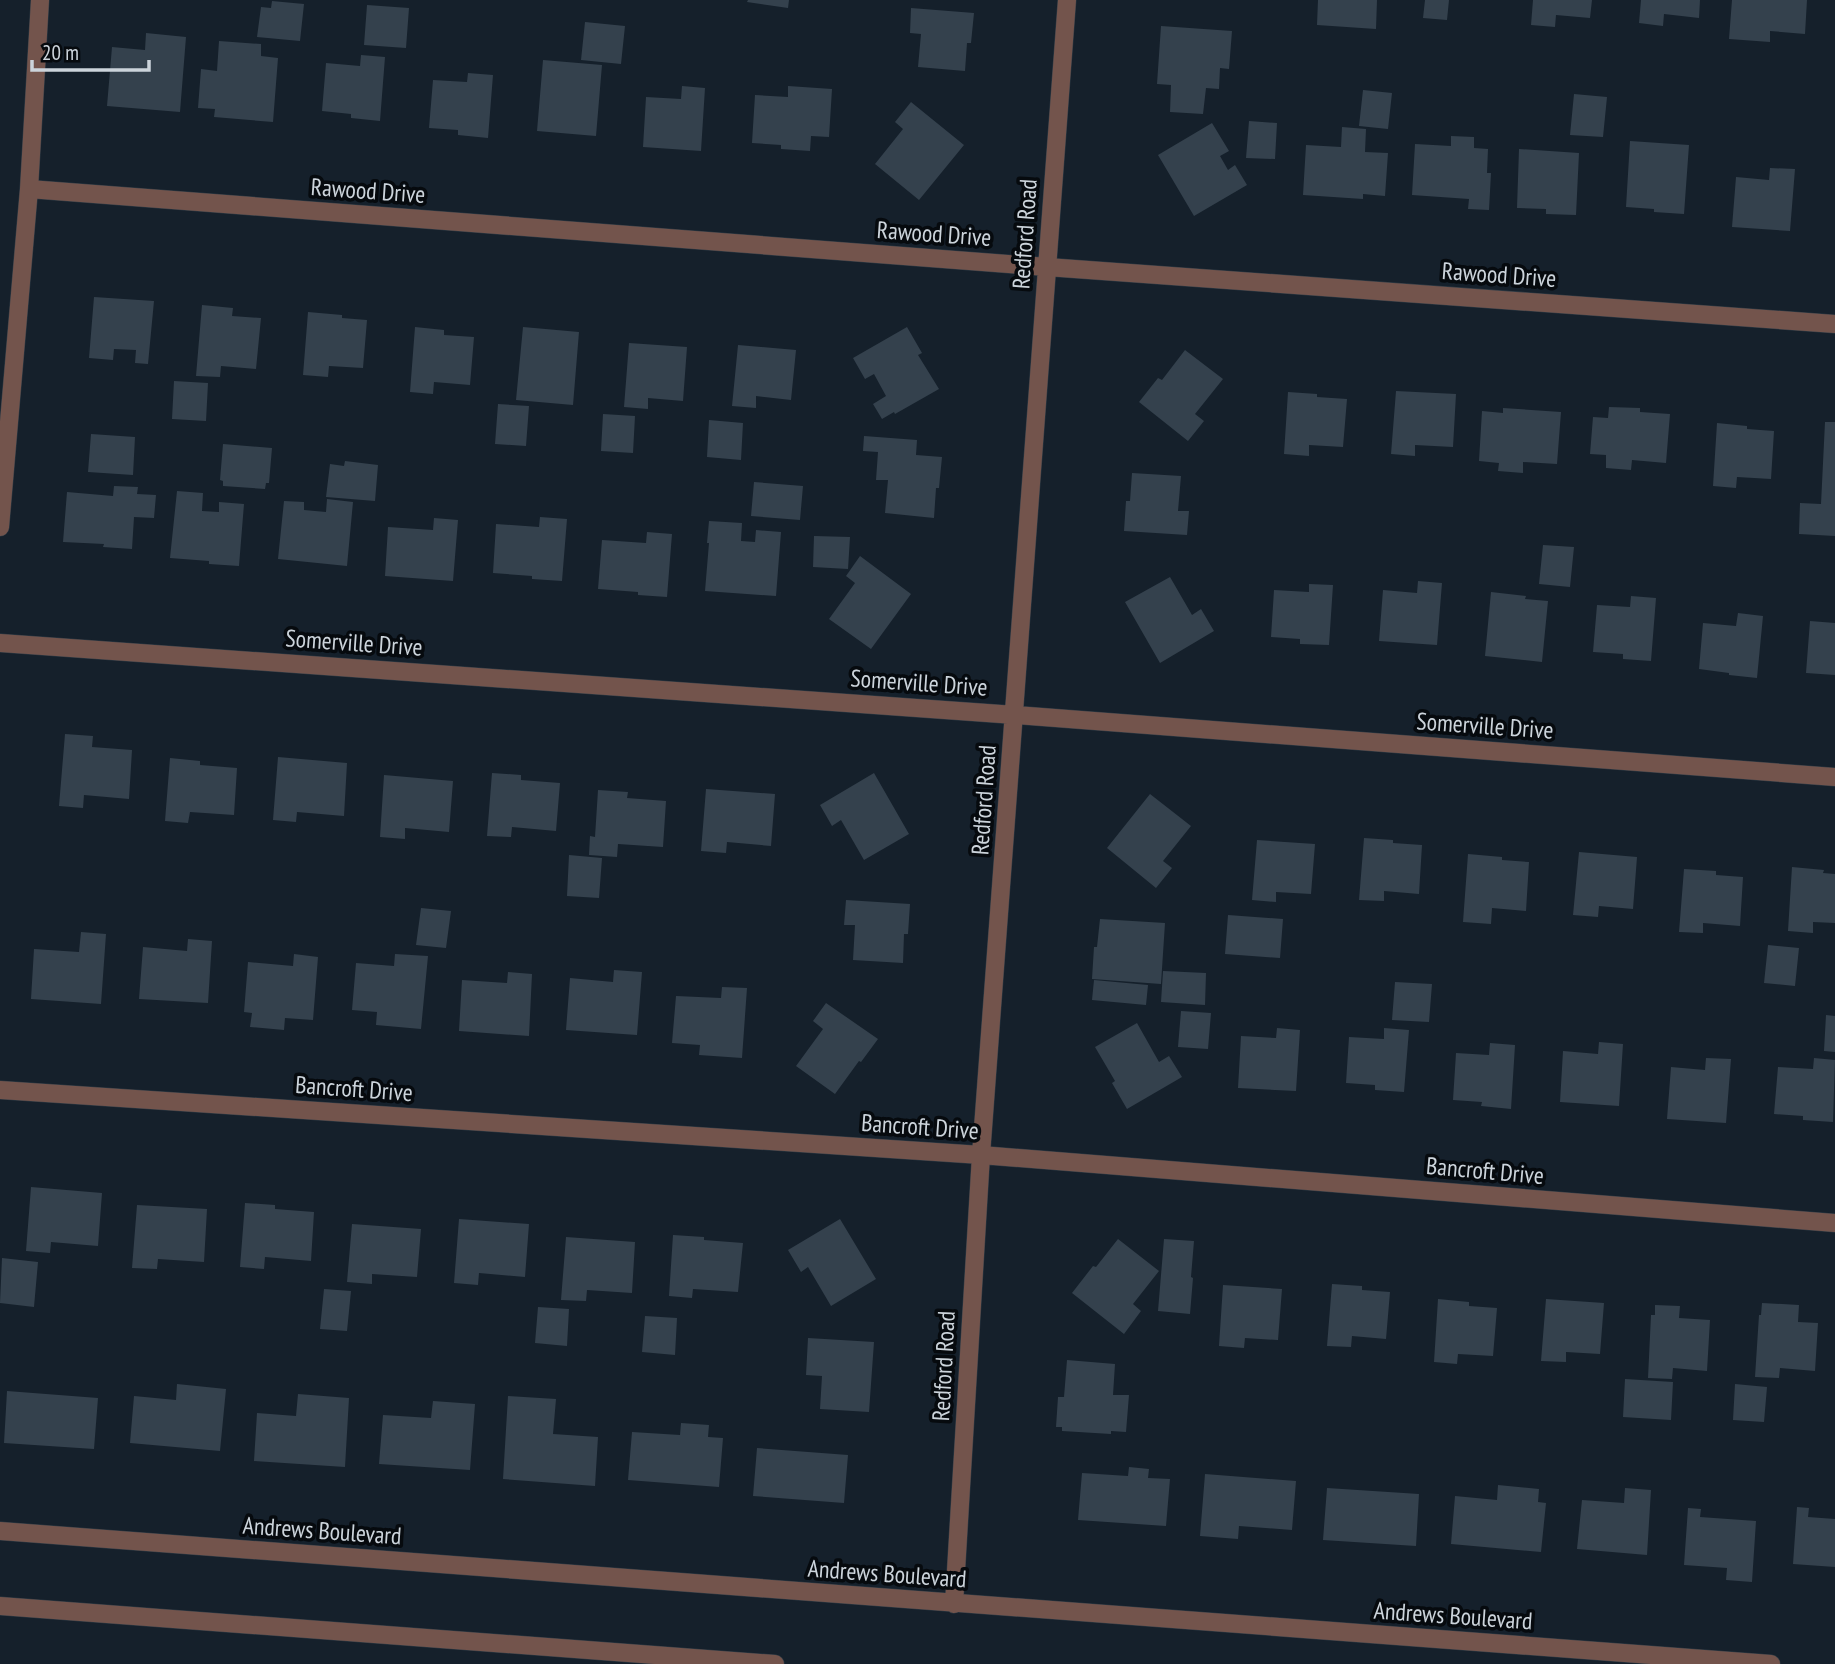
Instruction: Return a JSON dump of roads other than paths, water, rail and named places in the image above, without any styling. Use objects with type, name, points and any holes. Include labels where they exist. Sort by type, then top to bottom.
[{"type":"street","points":[[0,527],[29,189],[40,0]]},
{"type":"street","name":"Redford Road","points":[[954,1604],[981,1155],[1068,0]]},
{"type":"street","name":"Rawood Drive","points":[[29,189],[1835,324]]},
{"type":"street","name":"Somerville Drive","points":[[0,643],[1015,715],[1835,777]]},
{"type":"street","name":"Bancroft Drive","points":[[0,1090],[981,1155],[1835,1223]]},
{"type":"street","name":"Andrews Boulevard","points":[[0,1531],[954,1604],[1566,1656],[1771,1664]]},
{"type":"street","points":[[0,1606],[775,1664]]}]
